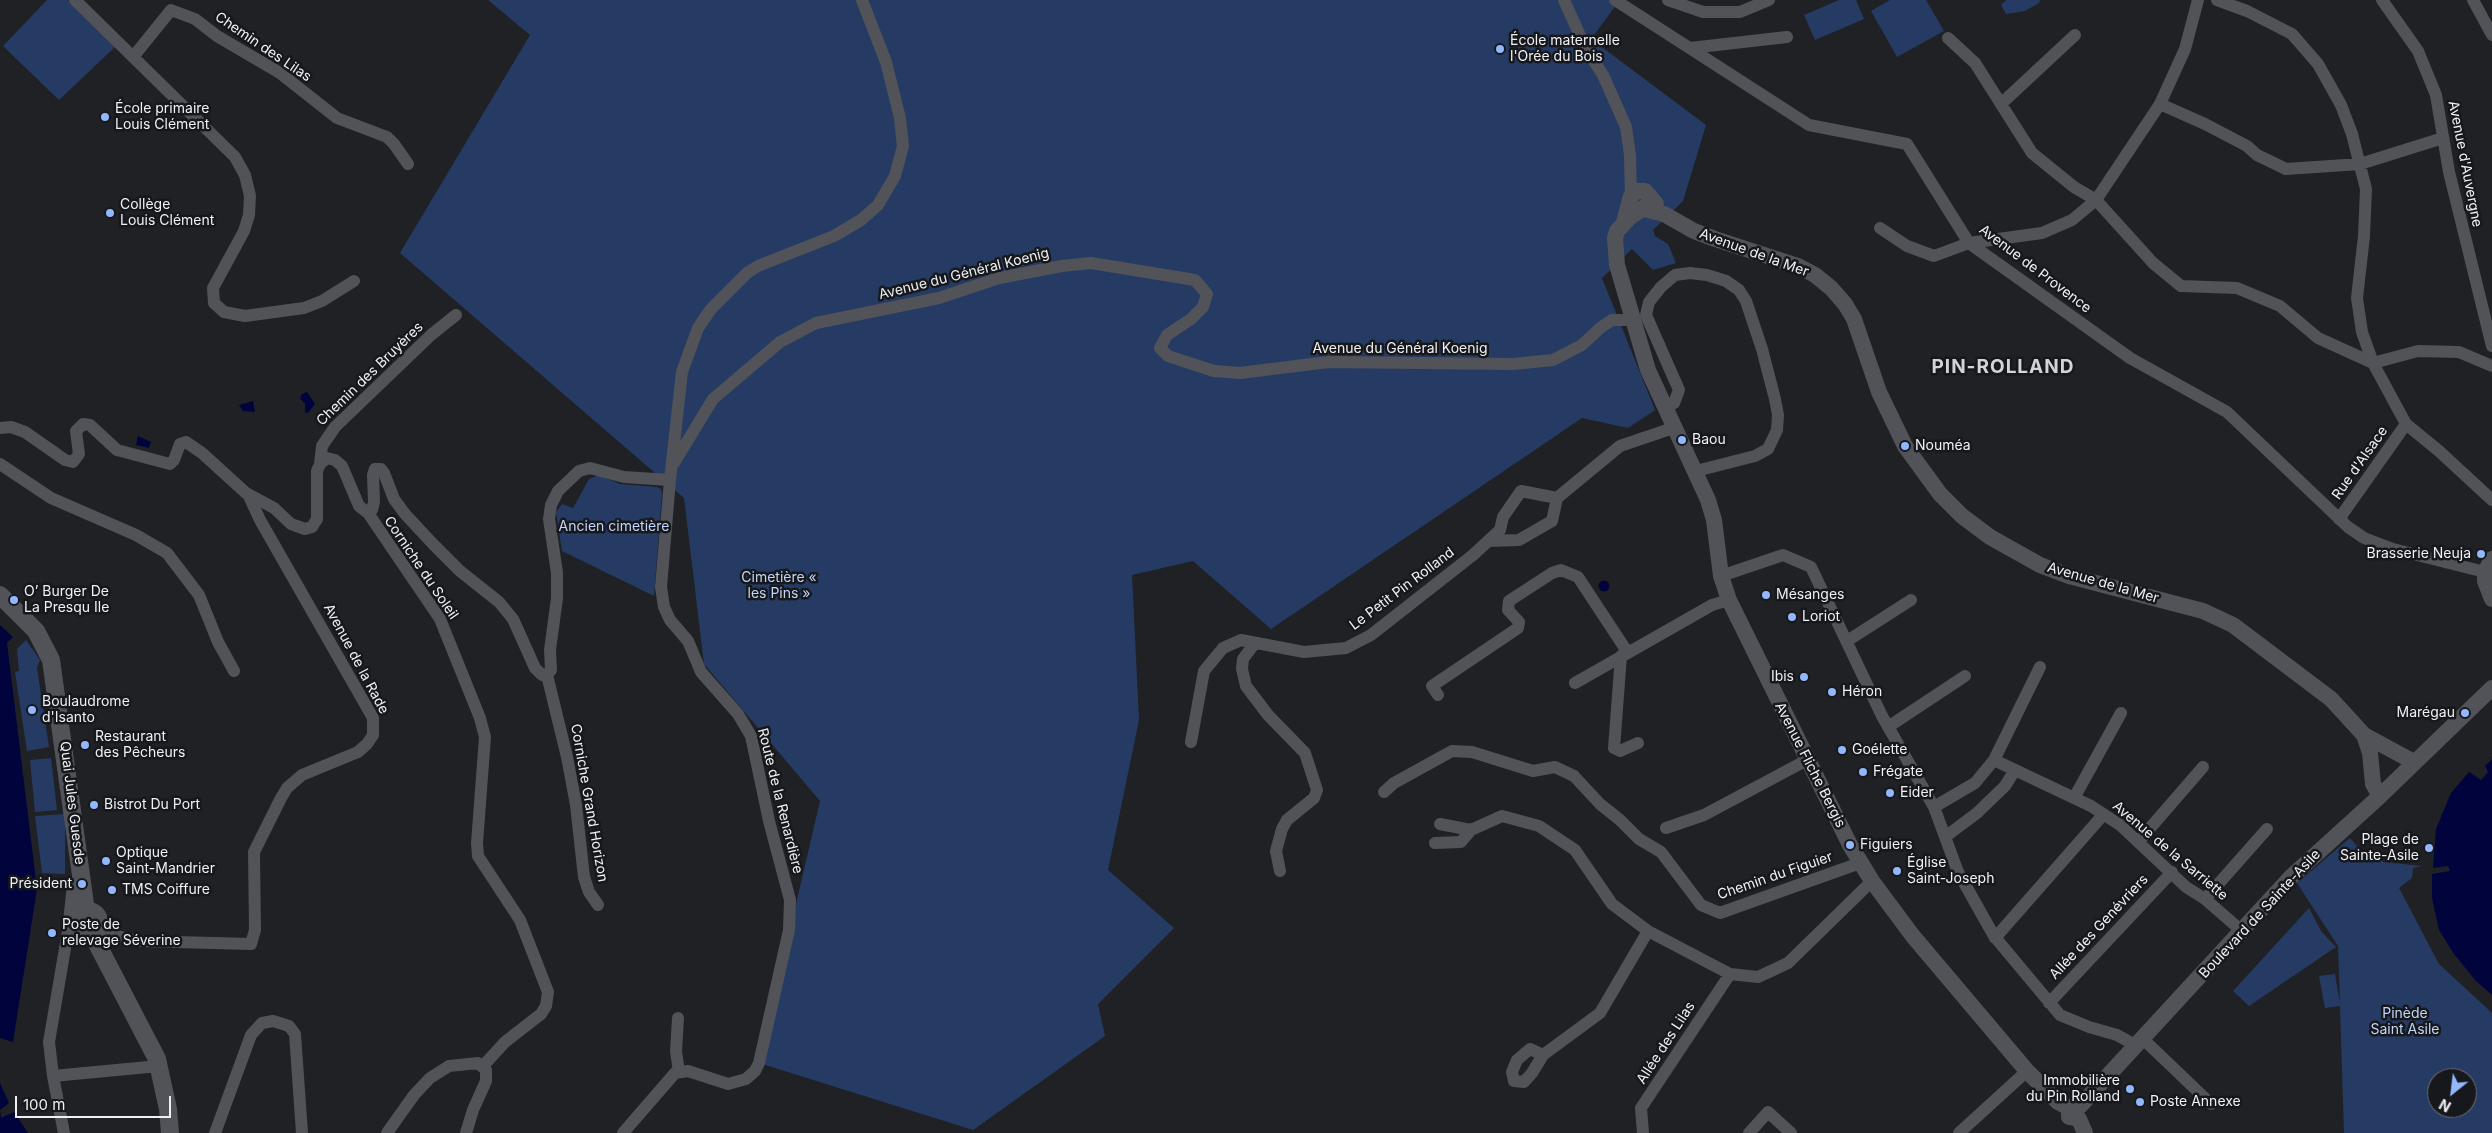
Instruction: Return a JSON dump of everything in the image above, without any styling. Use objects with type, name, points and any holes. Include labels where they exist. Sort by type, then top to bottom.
[{"type":"main road","name":"Quai Jules Guesde","points":[[0,595],[36,631],[52,660],[81,874],[85,926],[160,1066],[168,1109],[170,1133]]},
{"type":"street","points":[[75,0],[235,157],[245,175],[250,196],[249,215],[244,232],[213,288],[214,303],[224,312],[245,316],[304,308],[322,301],[354,281]]},
{"type":"street","name":"Route de la Renardière","points":[[679,1072],[688,1071],[728,1084],[746,1079],[755,1071],[759,1063],[789,930],[791,908],[751,736],[738,714],[701,672],[688,641],[670,620],[664,607],[661,587],[670,474],[682,372],[698,328],[711,309],[747,273],[758,266],[834,236],[861,220],[878,205],[895,176],[903,146],[900,118],[886,62],[862,0]]},
{"type":"street","points":[[1564,0],[1586,49],[1604,75],[1626,127],[1631,168],[1640,201]]},
{"type":"street","name":"Avenue de Provence","points":[[1615,0],[1809,125],[1907,144],[1969,243],[2130,358],[2227,412],[2339,519],[2364,538],[2393,549],[2488,566]]},
{"type":"street","points":[[1668,0],[1703,12],[1740,12],[1769,0]]},
{"type":"street","points":[[1880,228],[1907,246],[1934,256],[1969,243],[2042,233],[2072,220],[2096,200],[2160,104],[2185,49],[2198,0]]},
{"type":"street","points":[[2218,0],[2248,11],[2292,34],[2318,64],[2341,105],[2366,189],[2358,298],[2362,332],[2374,363],[2406,424],[2439,451],[2492,500]]},
{"type":"street","name":"Avenue d'Auvergne","points":[[2382,0],[2418,52],[2436,95],[2460,222],[2492,346]]},
{"type":"street","points":[[2473,0],[2492,35]]},
{"type":"street","name":"Chemin des Lilas","points":[[133,57],[171,10],[195,19],[217,36],[280,73],[337,118],[387,137],[408,164]]},
{"type":"street","points":[[2002,103],[2075,35]]},
{"type":"street","points":[[1690,48],[1787,37]]},
{"type":"street","points":[[1948,38],[1976,64],[2032,153],[2074,188],[2096,200],[2153,263],[2181,286],[2237,288],[2280,306],[2318,338],[2374,363],[2418,351],[2459,352],[2492,366]]},
{"type":"street","points":[[2160,104],[2205,124],[2247,146],[2257,155],[2286,169],[2360,164],[2443,138]]},
{"type":"street","name":"Avenue de la Mer","points":[[1640,201],[1694,231],[1798,266],[1815,275],[1831,288],[1845,304],[1854,319],[1879,392],[1904,446],[1940,494],[1962,516],[1990,537],[2040,565],[2069,576],[2203,611],[2233,626],[2331,699],[2364,735],[2414,762]]},
{"type":"street","name":"Avenue Fliche Bergis","points":[[1640,201],[1615,238],[1617,265],[1648,370],[1696,471],[1714,520],[1721,576],[1729,600],[1807,760],[1860,863],[1872,881],[1912,935],[2027,1071],[2058,1102],[2078,1117]]},
{"type":"street","name":"Avenue du Général Koenig","points":[[670,474],[713,399],[780,342],[816,323],[939,298],[999,278],[1062,266],[1091,263],[1195,280],[1207,294],[1203,307],[1191,319],[1167,334],[1160,348],[1168,356],[1214,371],[1240,373],[1328,362],[1513,364],[1553,360],[1582,345],[1600,328],[1612,320],[1632,320]]},
{"type":"street","points":[[1666,408],[1674,403],[1679,390],[1646,315],[1649,302],[1661,287],[1675,275],[1690,272],[1726,281],[1739,290],[1746,301],[1762,349],[1775,399],[1778,415],[1777,430],[1768,450],[1755,456],[1696,471]]},
{"type":"street","name":"Chemin des Bruyères","points":[[248,494],[274,508],[296,527],[309,528],[316,524],[319,514],[317,471],[320,464],[322,446],[335,427],[431,335],[456,315]]},
{"type":"street","points":[[0,428],[11,427],[25,432],[65,460],[73,462],[79,454],[76,431],[83,424],[92,426],[117,450],[170,464],[174,460],[180,444],[186,442],[202,453],[248,494]]},
{"type":"street","name":"Rue d'Alsace","points":[[2339,519],[2406,424]]},
{"type":"street","points":[[1488,541],[1519,540],[1552,522],[1557,498],[1620,446],[1676,427]]},
{"type":"street","name":"Corniche du Soleil","points":[[320,464],[327,458],[335,460],[342,466],[359,506],[368,513],[440,619],[480,718],[484,737],[476,843],[478,856],[520,920],[548,992],[546,1006],[541,1014],[505,1042],[483,1066]]},
{"type":"street","points":[[0,464],[51,498],[136,535],[167,553],[199,595],[218,642],[234,672]]},
{"type":"street","points":[[368,513],[372,510],[374,502],[373,475],[375,469],[381,468],[394,499],[405,514],[460,571],[499,602],[513,619],[535,668],[542,675],[547,675],[551,670],[550,650],[557,598],[555,553],[549,519],[551,505],[558,490],[579,471],[590,468],[624,477],[670,474]]},
{"type":"street","name":"Le Petit Pin Rolland","points":[[1191,742],[1204,671],[1223,648],[1241,640],[1304,652],[1346,648],[1371,635],[1488,541],[1500,530],[1503,517],[1521,491],[1557,498]]},
{"type":"street","name":"Avenue de la Rade","points":[[85,926],[138,941],[251,944],[255,930],[254,852],[273,811],[287,788],[302,775],[358,752],[367,744],[372,735],[372,718],[339,655],[260,520],[248,494]]},
{"type":"street","points":[[1721,576],[1783,555],[1811,567],[1888,727],[1934,807],[1958,872],[1995,938],[2060,1015],[2089,1027],[2139,1041],[2211,1104]]},
{"type":"street","points":[[2488,566],[2485,581],[2492,599]]},
{"type":"street","points":[[1438,695],[1432,686],[1518,628],[1519,622],[1508,610],[1509,601],[1561,570],[1578,577],[1624,654],[1614,748],[1620,751],[1638,743]]},
{"type":"street","points":[[1575,683],[1712,606],[1729,600]]},
{"type":"street","points":[[1847,641],[1911,600]]},
{"type":"street","points":[[1255,643],[1243,659],[1242,669],[1246,686],[1268,715],[1305,753],[1317,790],[1314,798],[1287,820],[1282,829],[1276,851],[1280,871]]},
{"type":"street","points":[[1934,807],[1975,783],[1994,760],[2040,667]]},
{"type":"street","name":"Corniche Grand Horizon","points":[[547,675],[567,757],[576,805],[584,877],[589,892],[598,905]]},
{"type":"street","points":[[1888,727],[1965,676]]},
{"type":"street","name":"Boulevard de Sainte-Asile","points":[[2078,1117],[2139,1041],[2313,855],[2380,796],[2492,688]]},
{"type":"street","points":[[2074,798],[2121,714]]},
{"type":"street","name":"Avenue de la Mer","points":[[2364,735],[2370,753],[2373,784],[2380,796]]},
{"type":"street","name":"Chemin du Figuier","points":[[1384,792],[1394,783],[1452,751],[1472,752],[1533,771],[1555,767],[1574,776],[1600,804],[1639,839],[1661,852],[1701,905],[1720,913],[1860,863]]},
{"type":"street","points":[[1666,828],[1704,815],[1807,760]]},
{"type":"street","name":"Avenue de la Sarriette","points":[[1994,760],[2074,798],[2120,825],[2186,887],[2206,900],[2243,932]]},
{"type":"street","points":[[2138,842],[2203,767]]},
{"type":"street","points":[[1945,837],[1977,813],[1998,793],[2014,770]]},
{"type":"street","points":[[1995,938],[2103,815]]},
{"type":"street","points":[[1435,843],[1461,842],[1471,830],[1502,816],[1538,826],[1575,850],[1612,904],[1648,931],[1730,974],[1758,977],[1788,963],[1872,881]]},
{"type":"street","points":[[1440,824],[1471,830]]},
{"type":"street","points":[[2206,900],[2266,829]]},
{"type":"street","name":"Allée des Genévriers","points":[[2049,1003],[2172,872]]},
{"type":"street","points":[[64,1133],[53,1076],[49,1042],[85,926],[73,885],[81,874]]},
{"type":"street","points":[[1543,1055],[1600,1013],[1632,954],[1648,931]]},
{"type":"street","name":"Allée des Lilas","points":[[1644,1133],[1642,1108],[1730,974]]},
{"type":"street","points":[[623,1133],[672,1076],[679,1072],[676,1052],[678,1018]]},
{"type":"street","points":[[215,1133],[251,1035],[262,1023],[272,1021],[290,1026],[295,1034],[302,1133]]},
{"type":"street","points":[[387,1133],[409,1102],[430,1078],[457,1064],[478,1062],[483,1066],[486,1073],[486,1081],[473,1110],[466,1133]]},
{"type":"street","points":[[53,1076],[160,1066]]},
{"type":"street","points":[[1959,1133],[2027,1071]]},
{"type":"street","points":[[1749,1133],[1768,1112],[1791,1133]]},
{"type":"green space","points":[[47,0],[68,0],[116,46],[59,100],[3,46]]},
{"type":"green space","name":"Cimetière « les Pins »","points":[[488,0],[1620,0],[1591,39],[1706,125],[1683,201],[1653,230],[1655,236],[1668,244],[1676,263],[1653,270],[1632,249],[1602,278],[1655,410],[1628,428],[1582,418],[1271,629],[1193,561],[1132,575],[1139,720],[1108,870],[1174,928],[1098,1004],[1105,1036],[973,1130],[759,1063],[820,801],[704,664],[684,498],[400,253],[530,35]]},
{"type":"green space","points":[[1839,0],[1856,0],[1864,19],[1815,40],[1804,15]]},
{"type":"green space","points":[[1890,0],[1926,0],[1944,31],[1897,57],[1871,11]]},
{"type":"green space","points":[[2006,0],[2040,0],[2039,3],[2025,11],[2006,14],[2001,5]]},
{"type":"green space","name":"Ancien cimetière","points":[[599,475],[620,484],[657,487],[661,489],[654,596],[562,551],[556,512],[562,504],[573,508],[589,479]]},
{"type":"green space","name":"Boulaudrome d'Isanto","points":[[26,640],[40,660],[37,668],[49,747],[27,751],[15,672],[19,671],[17,649]]},
{"type":"green space","points":[[51,758],[57,810],[35,812],[30,760]]},
{"type":"green space","points":[[65,814],[65,874],[42,873],[35,816]]},
{"type":"green space","name":"Pinède Saint Asile","points":[[2350,838],[2364,854],[2384,862],[2422,866],[2413,868],[2412,878],[2399,888],[2439,964],[2492,1013],[2492,1133],[2344,1133],[2340,1006],[2325,1008],[2319,976],[2335,974],[2340,1004],[2338,946],[2297,883]]},
{"type":"green space","points":[[2309,908],[2321,931],[2336,947],[2249,1006],[2233,991]]},
{"type":"shaded area","points":[[307,392],[315,404],[308,413],[305,412],[305,403],[300,399],[302,394]]},
{"type":"shaded area","points":[[253,401],[255,412],[243,411],[239,405]]},
{"type":"shaded area","points":[[138,436],[151,442],[149,448],[136,445]]},
{"type":"shaded area","points":[[1602,581],[1606,581],[1609,586],[1608,590],[1602,591],[1599,588],[1599,584]]},
{"type":"shaded area","points":[[0,625],[13,637],[7,643],[37,889],[13,1042],[0,1038]]},
{"type":"shaded area","points":[[2492,759],[2492,995],[2476,981],[2454,954],[2439,930],[2432,898],[2432,874],[2450,871],[2448,866],[2433,868],[2436,829],[2451,793],[2469,772],[2481,780],[2488,772],[2485,766]]},
{"type":"shaded area","points":[[0,1083],[9,1103],[0,1110]]},
{"type":"shaded area","points":[[0,1110],[1,1118],[14,1112],[28,1133],[0,1133]]},
{"type":"place","name":"École maternelle l'Orée du Bois","points":[[1500,49]]},
{"type":"place","name":"École primaire Louis Clément","points":[[105,117]]},
{"type":"place","name":"Collège Louis Clément","points":[[110,213]]},
{"type":"place","name":"Baou","points":[[1682,440]]},
{"type":"place","name":"Nouméa","points":[[1905,446]]},
{"type":"place","name":"Brasserie Neuja","points":[[2481,554]]},
{"type":"place","name":"Mésanges","points":[[1766,595]]},
{"type":"place","name":"O’ Burger De La Presqu Ile","points":[[14,600]]},
{"type":"place","name":"Loriot","points":[[1792,617]]},
{"type":"place","name":"Ibis","points":[[1804,677]]},
{"type":"place","name":"Héron","points":[[1832,692]]},
{"type":"place","name":"Boulaudrome d'Isanto","points":[[32,710]]},
{"type":"place","name":"Marégau","points":[[2465,713]]},
{"type":"place","name":"Restaurant des Pêcheurs","points":[[85,745]]},
{"type":"place","name":"Goélette","points":[[1842,750]]},
{"type":"place","name":"Frégate","points":[[1863,772]]},
{"type":"place","name":"Eider","points":[[1890,793]]},
{"type":"place","name":"Bistrot Du Port","points":[[94,805]]},
{"type":"place","name":"Figuiers","points":[[1850,845]]},
{"type":"place","name":"Plage de Sainte-Asile","points":[[2429,848]]},
{"type":"place","name":"Optique Saint-Mandrier","points":[[106,861]]},
{"type":"place","name":"Église Saint-Joseph","points":[[1897,871]]},
{"type":"place","name":"Président","points":[[82,884]]},
{"type":"place","name":"TMS Coiffure","points":[[112,890]]},
{"type":"place","name":"Poste de relevage Séverine","points":[[52,933]]},
{"type":"place","name":"Immobilière du Pin Rolland","points":[[2130,1089]]},
{"type":"place","name":"Poste Annexe","points":[[2140,1102]]},
{"type":"district","name":"PIN-ROLLAND","points":[[2003,367]]}]
